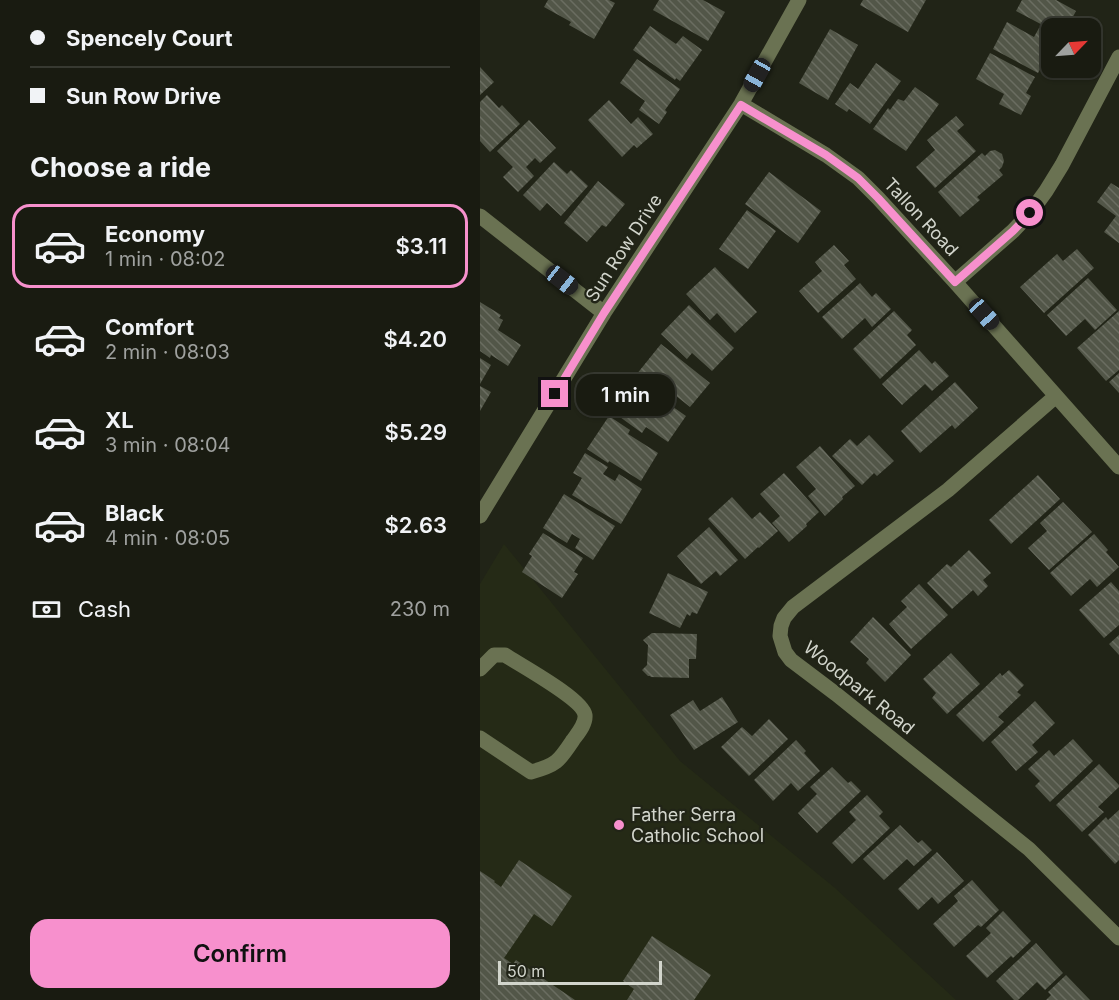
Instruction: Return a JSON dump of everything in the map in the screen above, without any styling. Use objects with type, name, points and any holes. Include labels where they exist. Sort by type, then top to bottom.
[{"type":"street","name":"Sun Row Drive","points":[[480,516],[604,313],[741,105],[799,0]]},
{"type":"street","points":[[955,282],[1030,213],[1062,165],[1119,57]]},
{"type":"street","name":"Tallon Road","points":[[741,105],[826,155],[858,178],[955,282],[1119,466]]},
{"type":"street","points":[[480,216],[604,313]]},
{"type":"street","name":"Woodpark Road","points":[[1056,396],[948,490],[793,607],[784,618],[780,636],[785,652],[791,660],[1029,849],[1119,938]]},
{"type":"street","points":[[480,669],[494,655],[504,655],[573,698],[583,708],[585,716],[584,723],[561,759],[546,768],[531,772],[480,738]]},
{"type":"shaded area","name":"Father Serra Catholic School","points":[[504,544],[680,761],[835,888],[956,1000],[480,1000],[480,584]]},
{"type":"building","points":[[548,0],[609,0],[615,3],[594,39],[569,25],[571,22],[544,7]]},
{"type":"building","points":[[659,0],[703,0],[725,12],[708,41],[653,10]]},
{"type":"building","points":[[863,0],[926,0],[908,32],[860,5]]},
{"type":"building","points":[[1022,0],[1056,0],[1076,11],[1072,18],[1041,18],[1041,24],[1016,11]]},
{"type":"building","points":[[1007,22],[1034,37],[1039,28],[1041,29],[1041,67],[1038,73],[993,49]]},
{"type":"building","points":[[650,26],[676,44],[683,36],[702,50],[680,81],[676,78],[675,80],[633,50]]},
{"type":"building","points":[[830,29],[858,45],[828,100],[799,83]]},
{"type":"building","points":[[990,53],[1035,77],[1026,93],[1031,96],[1021,115],[999,104],[1004,94],[976,79]]},
{"type":"building","points":[[637,59],[680,89],[665,110],[667,112],[659,124],[639,110],[645,101],[620,83]]},
{"type":"building","points":[[876,63],[901,81],[870,124],[849,109],[847,112],[835,104],[850,83],[858,89]]},
{"type":"building","points":[[480,67],[494,82],[480,95]]},
{"type":"building","points":[[915,87],[939,104],[906,151],[873,129],[888,108],[890,110],[898,99],[904,101]]},
{"type":"building","points":[[487,95],[499,108],[502,105],[520,124],[490,152],[480,141],[480,102]]},
{"type":"building","points":[[609,100],[631,124],[638,117],[653,134],[637,148],[634,145],[622,157],[588,120]]},
{"type":"building","points":[[956,116],[964,125],[957,131],[976,151],[935,188],[916,167],[935,150],[927,140]]},
{"type":"building","points":[[529,120],[556,148],[540,163],[535,158],[526,167],[534,176],[518,192],[503,177],[513,167],[497,151]]},
{"type":"building","points":[[995,150],[1002,154],[1004,161],[999,170],[1003,175],[977,197],[980,200],[960,217],[938,192],[982,153],[985,156]]},
{"type":"building","points":[[554,162],[567,174],[571,170],[588,186],[561,216],[547,203],[540,211],[523,195]]},
{"type":"building","points":[[769,172],[821,211],[798,243],[745,204]]},
{"type":"building","points":[[598,181],[625,204],[606,227],[602,225],[587,242],[564,223]]},
{"type":"building","points":[[1111,183],[1119,188],[1119,243],[1104,232],[1116,216],[1097,202]]},
{"type":"building","points":[[747,210],[776,231],[748,269],[719,249]]},
{"type":"building","points":[[834,245],[849,261],[844,265],[856,279],[818,313],[799,291],[822,271],[815,262]]},
{"type":"building","points":[[1077,249],[1094,268],[1044,313],[1020,287],[1057,254],[1063,261]]},
{"type":"building","points":[[715,267],[757,312],[735,333],[717,313],[710,320],[686,294]]},
{"type":"building","points":[[1088,278],[1117,310],[1095,330],[1085,319],[1066,336],[1047,315]]},
{"type":"building","points":[[860,283],[872,297],[876,293],[891,309],[872,327],[865,318],[842,339],[822,317]]},
{"type":"building","points":[[480,302],[501,315],[499,318],[503,320],[498,330],[521,345],[508,366],[480,351]]},
{"type":"building","points":[[689,305],[734,348],[712,371],[692,353],[687,359],[661,334]]},
{"type":"building","points":[[894,311],[912,330],[907,335],[916,345],[880,379],[853,349]]},
{"type":"building","points":[[1119,311],[1119,370],[1106,381],[1077,348]]},
{"type":"building","points":[[661,344],[710,383],[690,407],[670,391],[666,396],[636,375]]},
{"type":"building","points":[[919,350],[932,364],[935,361],[949,376],[932,391],[925,384],[902,405],[882,384]]},
{"type":"building","points":[[480,358],[491,365],[480,384]]},
{"type":"building","points":[[1119,373],[1119,393],[1109,382]]},
{"type":"building","points":[[636,381],[686,416],[668,442],[646,427],[642,433],[613,412]]},
{"type":"building","points":[[955,382],[978,408],[955,429],[952,425],[920,453],[901,431]]},
{"type":"building","points":[[480,386],[491,392],[480,411]]},
{"type":"building","points":[[609,416],[630,430],[628,434],[658,453],[641,481],[587,449]]},
{"type":"building","points":[[869,435],[894,461],[877,476],[874,473],[862,485],[832,456],[850,439],[857,446]]},
{"type":"building","points":[[820,446],[855,486],[825,516],[808,496],[816,489],[796,467]]},
{"type":"building","points":[[585,453],[608,467],[603,474],[615,481],[619,474],[642,489],[621,524],[572,495],[582,478],[573,473]]},
{"type":"building","points":[[784,473],[819,512],[789,542],[772,523],[780,516],[760,494]]},
{"type":"building","points":[[1038,475],[1060,499],[1011,544],[989,520]]},
{"type":"building","points":[[564,494],[615,526],[593,560],[575,548],[580,539],[572,534],[567,543],[543,528]]},
{"type":"building","points":[[732,497],[752,519],[760,512],[778,531],[745,559],[708,519]]},
{"type":"building","points":[[1063,502],[1092,532],[1049,570],[1028,548],[1047,531],[1040,523]]},
{"type":"building","points":[[709,527],[738,560],[720,576],[716,571],[701,584],[677,556]]},
{"type":"building","points":[[543,533],[583,558],[574,572],[578,574],[562,598],[522,572],[532,556],[529,554]]},
{"type":"building","points":[[1094,534],[1119,567],[1097,587],[1090,579],[1071,596],[1050,573]]},
{"type":"building","points":[[969,550],[991,573],[983,580],[988,586],[978,596],[973,590],[952,609],[927,583],[947,564],[951,567]]},
{"type":"building","points":[[668,573],[708,592],[697,614],[692,612],[690,616],[687,614],[680,628],[649,613]]},
{"type":"building","points":[[1111,582],[1119,591],[1119,625],[1104,638],[1079,610]]},
{"type":"building","points":[[919,584],[948,615],[911,649],[889,624],[907,607],[901,601]]},
{"type":"building","points":[[873,617],[911,655],[885,682],[866,663],[869,659],[850,642]]},
{"type":"building","points":[[652,633],[697,634],[696,659],[689,659],[689,678],[650,677],[642,670],[647,665],[648,645],[643,640]]},
{"type":"building","points":[[1119,635],[1119,655],[1109,644]]},
{"type":"building","points":[[951,653],[980,684],[947,714],[932,698],[936,693],[923,679]]},
{"type":"building","points":[[1009,670],[1024,685],[1017,692],[1021,695],[998,717],[1004,722],[983,742],[956,715],[1000,673],[1002,676]]},
{"type":"building","points":[[722,697],[738,722],[694,750],[670,715],[693,700],[700,711]]},
{"type":"building","points":[[1035,701],[1055,723],[1032,745],[1038,752],[1016,771],[991,742]]},
{"type":"building","points":[[769,719],[788,739],[749,776],[721,747],[742,727],[752,736]]},
{"type":"building","points":[[1073,739],[1093,761],[1050,802],[1035,786],[1040,781],[1028,769],[1049,750],[1054,756]]},
{"type":"building","points":[[796,740],[820,771],[798,791],[791,783],[773,801],[754,780]]},
{"type":"building","points":[[1099,764],[1119,787],[1098,807],[1104,812],[1082,832],[1056,805]]},
{"type":"building","points":[[832,767],[848,783],[851,781],[861,791],[817,833],[798,813],[817,794],[810,787]]},
{"type":"building","points":[[867,795],[883,812],[879,816],[890,828],[852,864],[832,843],[856,820],[849,812]]},
{"type":"building","points":[[1119,810],[1119,860],[1115,864],[1088,835],[1106,817],[1108,820]]},
{"type":"building","points":[[900,825],[918,843],[922,840],[932,850],[914,866],[907,859],[884,880],[863,859]]},
{"type":"building","points":[[937,852],[964,881],[938,904],[932,897],[918,910],[898,889]]},
{"type":"building","points":[[519,860],[572,896],[552,926],[534,914],[504,958],[513,964],[516,960],[575,1000],[480,1000],[480,871],[501,887]]},
{"type":"building","points":[[972,880],[999,910],[954,947],[933,924],[958,901],[954,896]]},
{"type":"building","points":[[1003,911],[1031,941],[987,978],[966,956],[991,933],[986,928]]},
{"type":"building","points":[[652,936],[711,975],[694,1000],[627,1000],[634,989],[623,981]]},
{"type":"building","points":[[1036,943],[1063,973],[1045,990],[1037,982],[1018,1000],[1014,1000],[996,981]]},
{"type":"building","points":[[1066,975],[1090,1000],[1046,1000],[1051,995],[1048,992]]},
{"type":"place","name":"Father Serra Catholic School","points":[[619,825]]},
{"type":"route","points":[[555,394],[604,313],[741,105],[826,155],[858,178],[955,282],[1030,213]]}]
